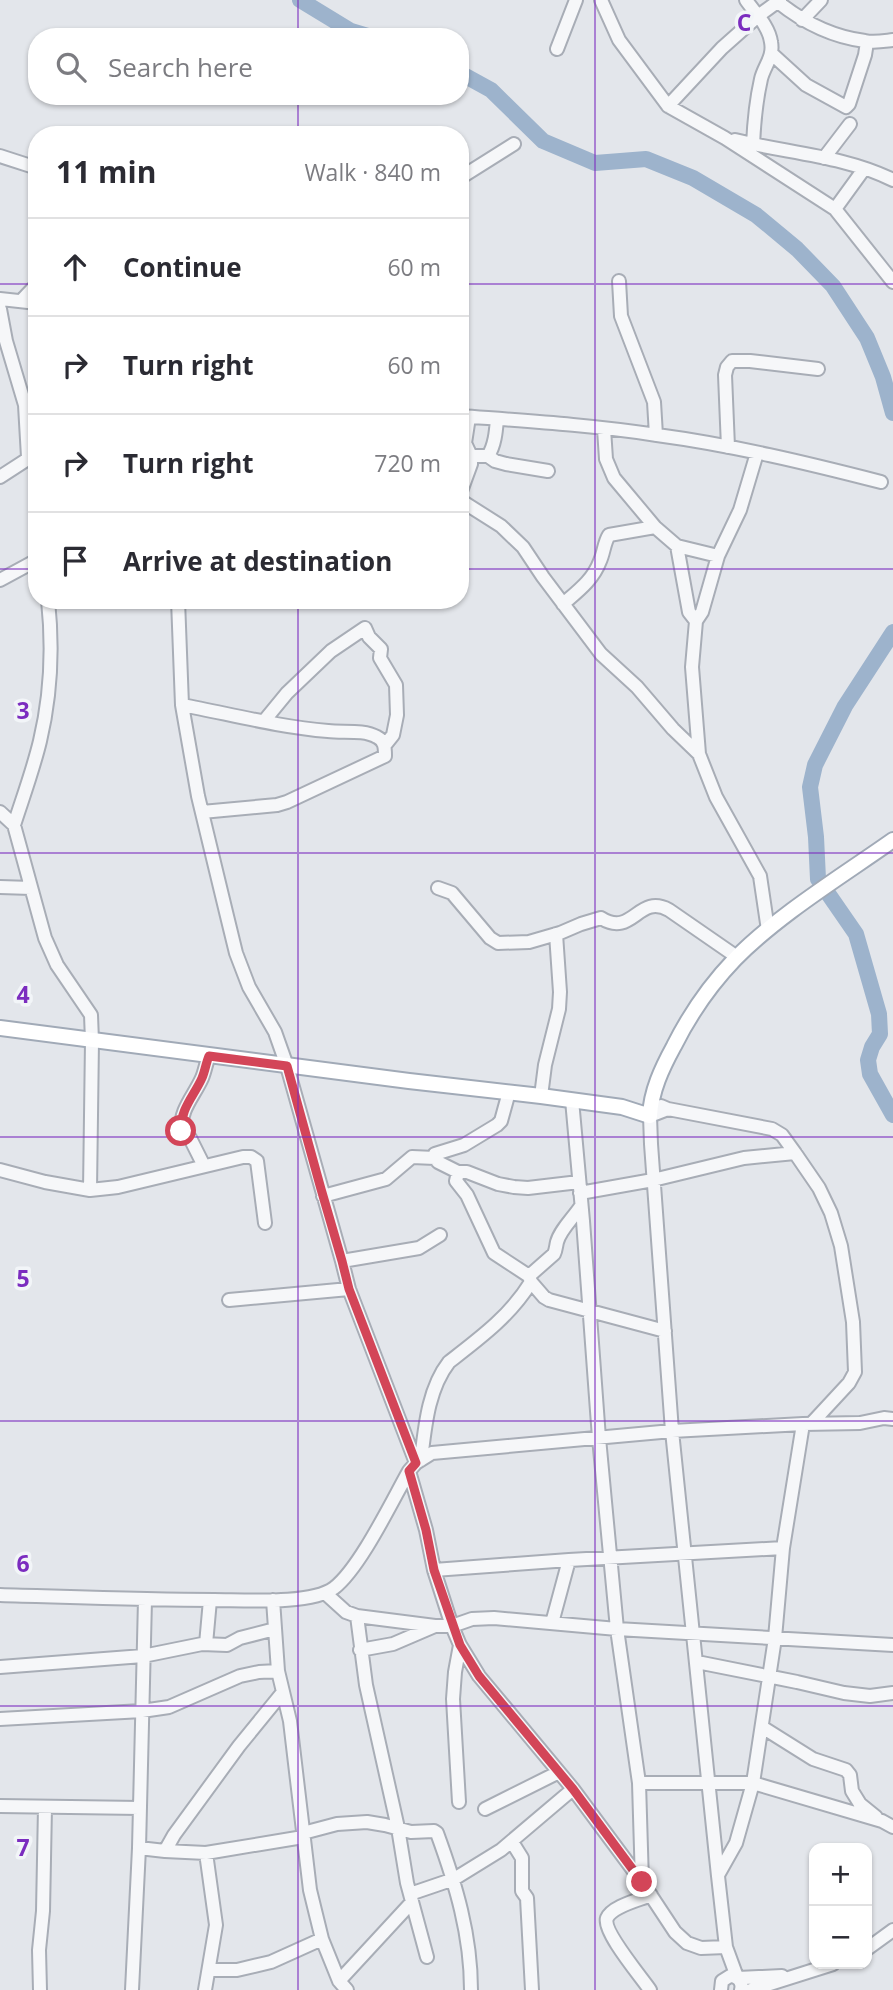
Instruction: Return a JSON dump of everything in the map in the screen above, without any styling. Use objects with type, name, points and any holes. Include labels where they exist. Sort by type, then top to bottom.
[{"type":"main road","points":[[0,1028],[572,1100],[622,1107],[650,1116],[651,1101],[668,1058],[690,1016],[704,995],[737,957],[792,912],[893,840]]},
{"type":"main road","points":[[622,1107],[651,1101]]},
{"type":"street","points":[[557,50],[576,0]]},
{"type":"street","points":[[601,0],[619,40],[668,106],[725,138],[835,209],[893,282]]},
{"type":"street","points":[[746,0],[769,33],[772,43],[772,54],[762,74],[756,102],[753,145]]},
{"type":"street","points":[[802,20],[821,0]]},
{"type":"street","points":[[668,106],[722,48],[779,1],[802,20],[841,36],[867,42],[893,40]]},
{"type":"street","points":[[772,54],[806,85],[846,107],[867,42]]},
{"type":"street","points":[[824,159],[850,124]]},
{"type":"street","points":[[725,138],[824,159],[879,173],[893,180]]},
{"type":"street","points":[[469,172],[514,144]]},
{"type":"street","points":[[0,156],[28,165]]},
{"type":"street","points":[[835,209],[864,169]]},
{"type":"street","points":[[619,281],[621,316],[654,402],[656,435]]},
{"type":"street","points":[[21,302],[28,294]]},
{"type":"street","points":[[0,299],[28,302]]},
{"type":"street","points":[[0,309],[3,341],[25,405],[28,424]]},
{"type":"street","points":[[728,447],[725,375],[732,361],[818,369]]},
{"type":"street","points":[[469,416],[656,435],[757,453],[881,482]]},
{"type":"street","points":[[488,456],[497,419]]},
{"type":"street","points":[[604,429],[606,459],[614,478],[655,527],[677,546],[718,556]]},
{"type":"street","points":[[469,451],[469,469]]},
{"type":"street","points":[[757,453],[740,510],[718,556],[702,612],[696,621],[692,667],[699,754],[716,797],[760,876],[768,930]]},
{"type":"street","points":[[471,456],[488,456],[506,464],[548,471]]},
{"type":"street","points":[[0,477],[28,458]]},
{"type":"street","points":[[469,506],[501,526],[523,547],[601,654],[637,687],[673,729],[699,754]]},
{"type":"street","points":[[563,604],[587,583],[596,571],[609,534],[655,527]]},
{"type":"street","points":[[677,546],[689,612],[696,621]]},
{"type":"street","points":[[0,580],[28,565]]},
{"type":"street","points":[[14,825],[40,740],[47,699],[51,663],[49,609]]},
{"type":"street","points":[[178,609],[182,705],[198,796],[236,953],[249,987],[275,1032],[287,1066],[349,1289],[416,1464],[434,1570],[452,1626],[479,1676],[573,1789],[676,1932],[687,1943],[701,1948],[727,1950]]},
{"type":"street","points":[[202,812],[287,802],[385,756],[385,745],[393,734],[397,715],[396,685],[380,658],[381,649],[369,637],[365,628],[331,651],[287,693],[264,721]]},
{"type":"street","points":[[182,705],[329,732],[359,732],[378,737],[385,745]]},
{"type":"street","points":[[0,812],[14,825],[45,938],[57,965],[91,1015],[90,1189]]},
{"type":"street","points":[[0,887],[31,888]]},
{"type":"street","points":[[438,888],[452,893],[490,938],[498,943],[529,942],[601,918],[610,924],[619,925],[650,905],[658,905],[668,909],[737,957]]},
{"type":"street","points":[[541,1096],[545,1065],[559,1009],[556,934]]},
{"type":"street","points":[[204,1167],[190,1138],[181,1131],[181,1122],[185,1107],[204,1074],[209,1056]]},
{"type":"street","points":[[435,1158],[435,1154],[464,1144],[497,1125],[501,1121],[509,1092]]},
{"type":"street","points":[[572,1100],[617,1629],[639,1783],[642,1882]]},
{"type":"street","points":[[651,1101],[668,1109],[772,1129],[782,1135],[819,1188],[831,1213],[841,1246],[854,1336],[855,1372],[849,1383],[807,1424],[783,1548],[775,1638],[753,1783],[736,1843],[718,1876]]},
{"type":"street","points":[[668,1109],[650,1116],[672,1431],[718,1876],[727,1950],[738,1982]]},
{"type":"street","points":[[323,1196],[386,1179],[412,1157],[435,1158],[458,1172],[467,1172],[498,1184],[580,1194],[744,1158],[795,1153]]},
{"type":"street","points":[[0,1170],[45,1182],[90,1189],[118,1187],[251,1157],[257,1161],[265,1223]]},
{"type":"street","points":[[458,1172],[456,1181],[467,1195],[494,1253],[530,1279],[544,1297],[665,1331]]},
{"type":"street","points":[[0,1595],[145,1600],[273,1600],[303,1598],[325,1593],[336,1586],[354,1565],[416,1464],[434,1389],[442,1372],[449,1362],[520,1301],[530,1279],[554,1254],[556,1244],[580,1194]]},
{"type":"street","points":[[342,1261],[419,1248],[440,1236]]},
{"type":"street","points":[[229,1300],[349,1289]]},
{"type":"street","points":[[416,1464],[432,1452],[672,1431],[860,1423],[893,1419]]},
{"type":"street","points":[[434,1570],[783,1548]]},
{"type":"street","points":[[552,1623],[569,1560]]},
{"type":"street","points":[[325,1593],[346,1612],[357,1616],[435,1626],[452,1626],[472,1619],[494,1618],[617,1629],[893,1645]]},
{"type":"street","points":[[132,1990],[139,1848],[145,1600]]},
{"type":"street","points":[[206,1644],[210,1600]]},
{"type":"street","points":[[273,1600],[278,1671],[290,1721],[310,1890],[322,1940],[343,1985],[411,1898],[454,1880],[501,1850],[573,1789]]},
{"type":"street","points":[[357,1616],[366,1685],[411,1898],[427,1958]]},
{"type":"street","points":[[360,1650],[393,1644],[435,1626]]},
{"type":"street","points":[[0,1667],[143,1656],[206,1644],[227,1645],[240,1638],[275,1629]]},
{"type":"street","points":[[459,1802],[453,1687],[460,1645]]},
{"type":"street","points":[[697,1662],[857,1695],[893,1693]]},
{"type":"street","points":[[0,1719],[169,1707],[240,1676],[278,1671]]},
{"type":"street","points":[[165,1851],[239,1746],[283,1692]]},
{"type":"street","points":[[762,1727],[813,1759],[846,1770],[850,1775],[852,1791],[860,1804],[887,1824]]},
{"type":"street","points":[[485,1809],[559,1772]]},
{"type":"street","points":[[639,1783],[753,1783],[887,1824]]},
{"type":"street","points":[[0,1806],[140,1808]]},
{"type":"street","points":[[40,1990],[45,1807]]},
{"type":"street","points":[[139,1848],[206,1853],[303,1835],[337,1824],[367,1822],[411,1832],[434,1831],[454,1880],[468,1944],[471,1990]]},
{"type":"street","points":[[512,1842],[522,1858],[522,1891],[527,1898],[532,1990]]},
{"type":"street","points":[[205,1990],[216,1924],[206,1853]]},
{"type":"street","points":[[650,1990],[616,1944],[606,1921],[608,1916],[623,1904],[651,1895]]},
{"type":"street","points":[[872,1945],[893,1930]]},
{"type":"street","points":[[209,1970],[237,1970],[271,1962],[322,1940]]},
{"type":"street","points":[[720,1986],[727,1950]]},
{"type":"street","points":[[751,1990],[816,1969]]},
{"type":"street","points":[[720,1986],[727,1977],[738,1982],[793,1976]]},
{"type":"waterway","points":[[300,0],[346,28]]},
{"type":"waterway","points":[[469,78],[491,90],[543,141],[595,163],[646,159],[693,178],[756,215],[797,249],[833,286],[867,338],[883,377],[893,413]]},
{"type":"waterway","points":[[893,632],[845,706],[815,765],[810,787],[818,879],[856,934],[879,1014],[880,1034],[868,1060],[870,1074],[893,1115]]},
{"type":"route","points":[[181,1131],[185,1107],[204,1074],[209,1056],[287,1066],[349,1289],[416,1463],[409,1471],[434,1570],[460,1645],[479,1676],[573,1789],[642,1882]]}]
